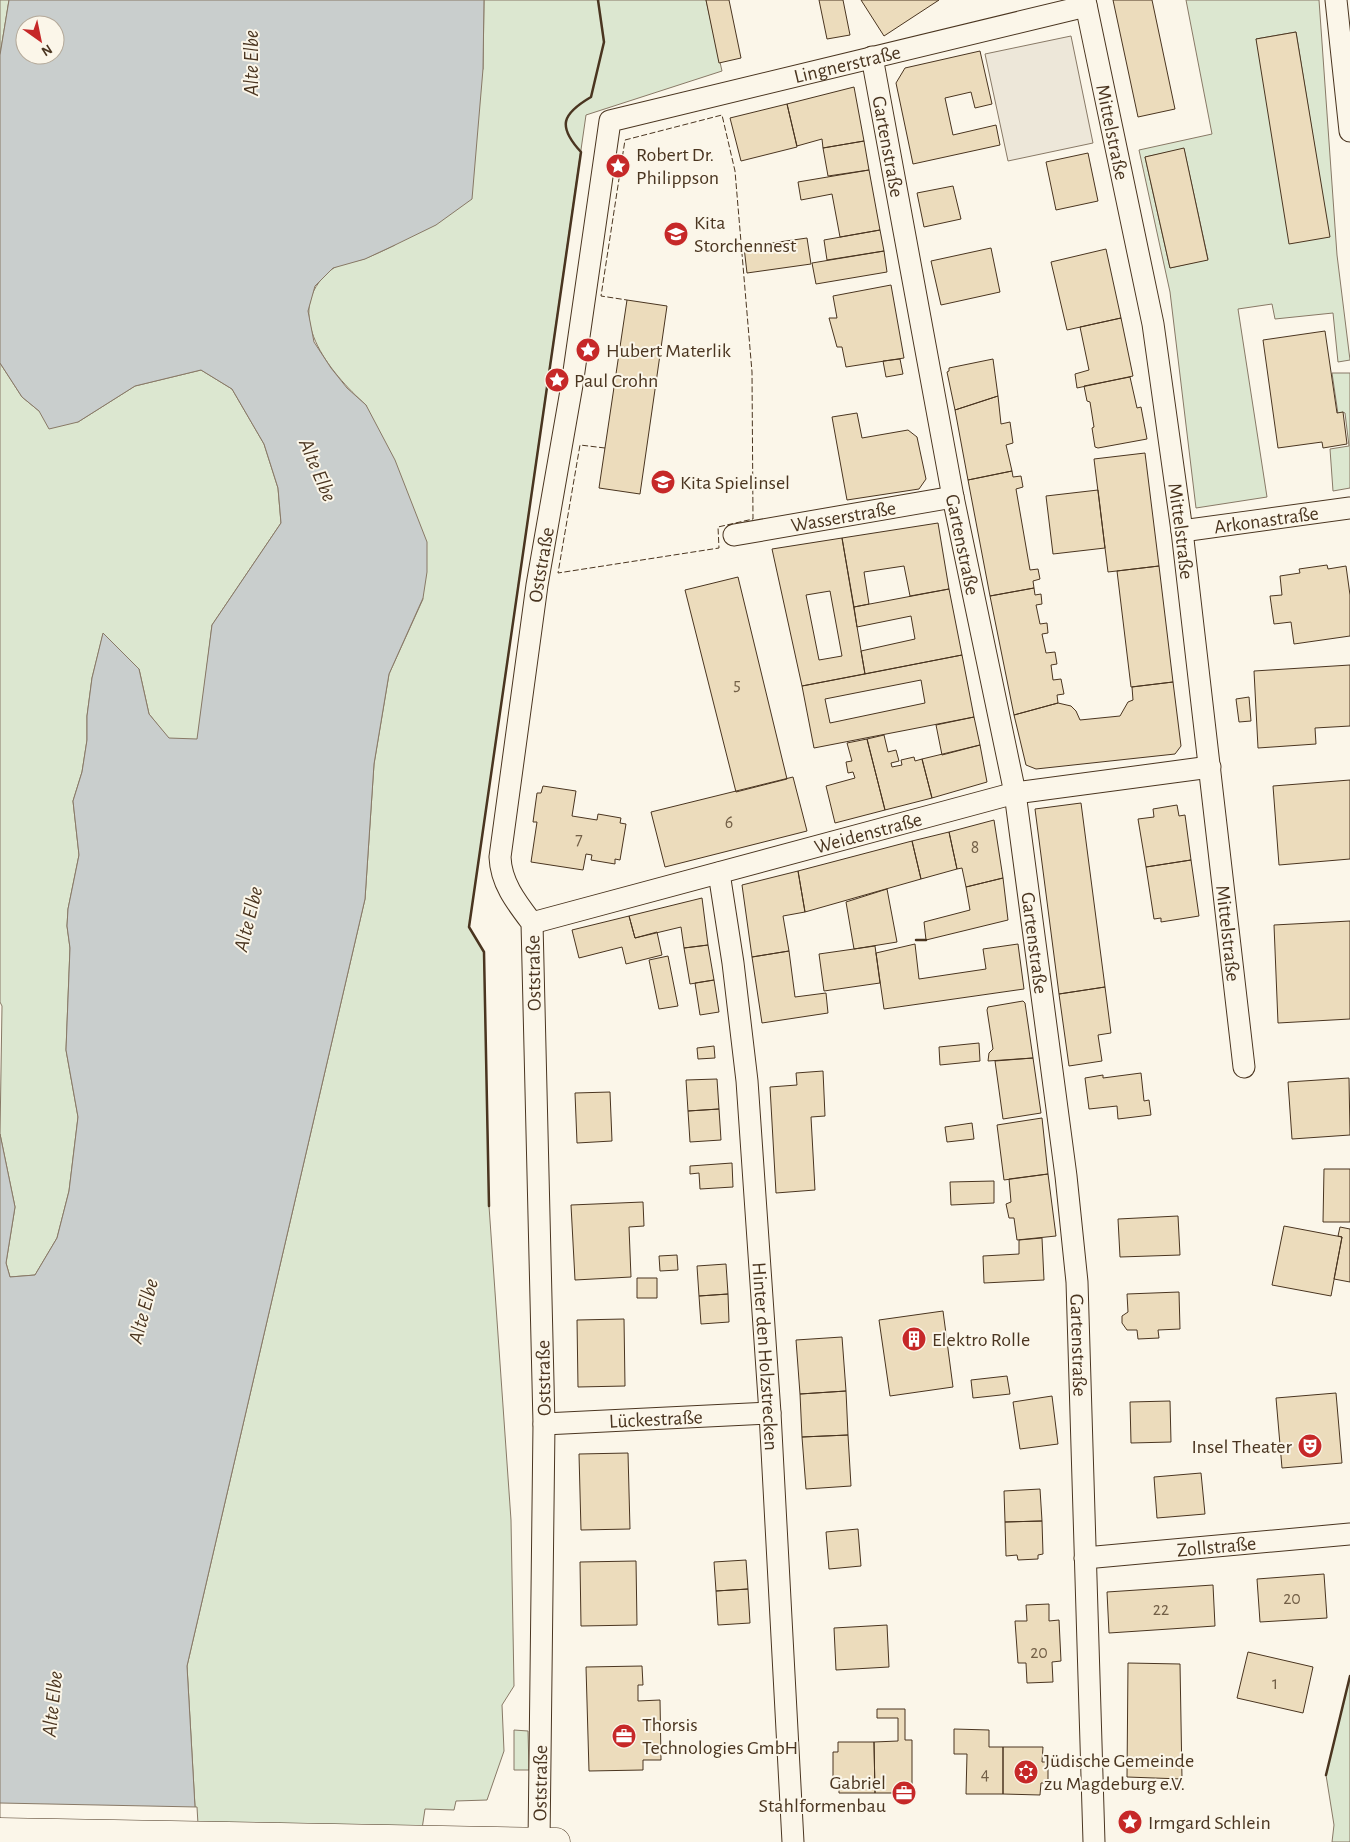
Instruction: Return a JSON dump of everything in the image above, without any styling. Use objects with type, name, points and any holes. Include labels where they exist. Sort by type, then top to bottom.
[{"type":"main road","points":[[0,1832],[556,1842]]},
{"type":"street","points":[[1336,0],[1350,132]]},
{"type":"street","name":"Lingnerstraße","points":[[610,121],[1085,3]]},
{"type":"street","name":"Mittelstraße","points":[[1085,3],[1153,324],[1182,531],[1244,1067]]},
{"type":"street","name":"Gartenstraße","points":[[872,57],[952,497],[1015,793],[1073,1238],[1077,1292],[1094,1842]]},
{"type":"street","name":"Oststraße","points":[[539,1842],[544,1424],[532,923],[507,886],[503,876],[500,856],[537,584],[572,385],[610,121]]},
{"type":"street","name":"Wasserstraße","points":[[734,536],[952,497]]},
{"type":"street","name":"Arkonastraße","points":[[1182,531],[1350,508]]},
{"type":"street","name":"Weidenstraße","points":[[532,923],[1015,793],[1210,767]]},
{"type":"street","name":"Hinter den Holzstrecken","points":[[719,873],[745,1053],[770,1413],[794,1842]]},
{"type":"street","name":"Lückestraße","points":[[544,1424],[770,1413]]},
{"type":"street","name":"Zollstraße","points":[[1085,1558],[1350,1534]]},
{"type":"green space","points":[[0,0],[9,0],[0,55]]},
{"type":"green space","points":[[484,0],[706,0],[722,71],[586,115],[469,927],[484,952],[489,1206],[511,1520],[514,1686],[502,1705],[504,1751],[487,1800],[456,1801],[454,1810],[425,1809],[422,1829],[197,1842],[187,1666],[365,899],[374,764],[389,674],[423,599],[366,405],[352,392],[325,359],[310,323],[309,304],[316,287],[331,270],[342,264],[364,259],[395,245],[483,69]]},
{"type":"green space","points":[[1186,0],[1319,0],[1337,255],[1350,360],[1338,362],[1333,313],[1275,319],[1272,304],[1238,309],[1267,497],[1196,508],[1170,292],[1139,150],[1212,134]],"holes":[[[1296,32],[1329,237],[1256,39]],[[1184,149],[1208,259],[1170,268],[1145,157]]]},
{"type":"green space","points":[[0,363],[22,397],[39,411],[78,422],[135,386],[201,370],[232,389],[264,444],[278,488],[281,523],[212,625],[198,740],[169,739],[149,714],[139,669],[103,634],[92,678],[87,716],[87,740],[82,772],[73,801],[79,855],[68,909],[67,926],[70,948],[66,1050],[78,1117],[69,1191],[57,1238],[35,1275],[10,1277],[6,1263],[15,1207],[0,1134],[2,1006],[0,1002]]},
{"type":"green space","points":[[1332,373],[1350,373],[1350,488],[1333,491],[1330,449],[1349,446],[1345,413],[1338,414]]},
{"type":"green space","points":[[1350,1676],[1350,1842],[1332,1842],[1334,1825],[1326,1775]]},
{"type":"green space","points":[[514,1730],[528,1731],[529,1770],[514,1770]]},
{"type":"shaded area","points":[[1071,36],[1093,143],[1008,161],[985,54]]},
{"type":"water","name":"Alte Elbe","points":[[9,0],[484,0],[483,69],[472,199],[436,225],[365,259],[333,268],[315,286],[308,311],[314,342],[347,388],[366,405],[395,460],[427,542],[427,572],[423,598],[389,674],[374,764],[365,899],[187,1666],[197,1842],[0,1842],[0,1134],[15,1207],[6,1263],[10,1277],[35,1275],[57,1238],[69,1191],[78,1117],[66,1050],[70,948],[67,926],[68,909],[79,855],[73,801],[82,772],[87,740],[87,716],[92,678],[103,633],[139,669],[149,714],[169,738],[197,739],[212,625],[281,523],[278,488],[264,444],[232,389],[201,370],[135,386],[78,422],[49,429],[39,411],[22,397],[0,363],[0,55]]},
{"type":"pier","points":[[0,1803],[197,1807],[199,1842],[0,1842]]},
{"type":"building","points":[[706,0],[729,0],[741,58],[719,63]]},
{"type":"building","points":[[819,0],[843,0],[850,35],[827,39]]},
{"type":"building","points":[[861,0],[939,0],[884,36]]},
{"type":"building","points":[[1113,0],[1152,0],[1175,109],[1138,117]]},
{"type":"building","points":[[1296,32],[1330,237],[1289,244],[1256,39]]},
{"type":"building","points":[[980,51],[992,104],[975,108],[971,92],[945,98],[953,135],[996,125],[1000,145],[913,164],[896,83],[905,68]]},
{"type":"building","points":[[854,87],[864,141],[823,148],[822,139],[797,146],[787,104]]},
{"type":"building","points":[[787,104],[797,147],[741,161],[730,118]]},
{"type":"building","points":[[864,141],[869,170],[828,176],[823,148]]},
{"type":"building","points":[[1184,148],[1208,260],[1170,268],[1145,157]]},
{"type":"building","points":[[1088,153],[1098,201],[1056,210],[1046,162]]},
{"type":"building","points":[[869,170],[880,230],[840,237],[832,194],[801,200],[798,182]]},
{"type":"building","points":[[953,186],[961,219],[924,227],[917,193]]},
{"type":"building","points":[[880,230],[884,251],[827,260],[824,240]]},
{"type":"building","points":[[807,238],[811,264],[747,273],[744,247]]},
{"type":"building","points":[[991,248],[1000,292],[941,305],[931,261]]},
{"type":"building","points":[[1106,249],[1121,318],[1067,330],[1051,262]]},
{"type":"building","points":[[884,251],[887,272],[816,284],[812,263]]},
{"type":"building","points":[[891,285],[904,358],[846,367],[842,347],[837,347],[829,318],[837,318],[833,296]]},
{"type":"building","points":[[627,300],[667,306],[640,494],[599,488]]},
{"type":"building","points":[[1121,318],[1133,376],[1077,388],[1075,374],[1089,370],[1080,327]]},
{"type":"building","points":[[1325,331],[1337,413],[1343,412],[1347,444],[1323,448],[1322,442],[1278,448],[1263,340]]},
{"type":"building","points":[[900,359],[903,374],[886,377],[883,361]]},
{"type":"building","points":[[993,359],[998,396],[955,410],[947,372],[949,368]]},
{"type":"building","points":[[1130,377],[1137,408],[1141,407],[1147,439],[1095,447],[1090,402],[1087,401],[1084,386]]},
{"type":"building","points":[[998,396],[1001,424],[1010,422],[1013,443],[1006,445],[1012,471],[968,480],[955,410]]},
{"type":"building","points":[[857,413],[862,438],[908,430],[917,437],[926,479],[919,489],[847,500],[832,417]]},
{"type":"building","points":[[1145,453],[1159,566],[1108,572],[1094,459]]},
{"type":"building","points":[[1012,471],[1013,477],[1021,476],[1023,487],[1016,489],[1030,570],[1038,569],[1040,579],[1033,581],[1034,588],[990,596],[968,480]]},
{"type":"building","points":[[1098,490],[1105,548],[1053,554],[1046,496]]},
{"type":"building","points":[[938,523],[949,589],[910,596],[904,566],[864,572],[869,604],[854,607],[842,538]]},
{"type":"building","points":[[842,538],[865,674],[802,686],[772,549]],"holes":[[[830,591],[842,656],[819,660],[806,595]]]},
{"type":"building","points":[[1327,565],[1328,569],[1346,566],[1350,595],[1350,636],[1294,644],[1291,622],[1274,624],[1270,596],[1282,595],[1280,576],[1300,573],[1299,569]]},
{"type":"building","points":[[1159,566],[1173,682],[1131,687],[1117,571]]},
{"type":"building","points":[[738,577],[787,779],[736,792],[685,590]]},
{"type":"building","points":[[1034,588],[1035,595],[1041,594],[1042,604],[1036,605],[1040,624],[1047,623],[1048,633],[1042,634],[1046,653],[1055,652],[1057,664],[1051,665],[1053,680],[1061,679],[1064,694],[1057,695],[1058,703],[1014,715],[990,596]]},
{"type":"building","points":[[949,589],[962,655],[865,674],[861,651],[915,639],[911,616],[857,627],[854,607]]},
{"type":"building","points":[[962,655],[974,717],[814,748],[802,686]],"holes":[[[921,680],[925,703],[830,723],[825,699]]]},
{"type":"building","points":[[1350,665],[1350,726],[1315,728],[1316,744],[1258,748],[1254,671]]},
{"type":"building","points":[[1173,682],[1181,746],[1175,754],[1036,769],[1026,765],[1014,715],[1058,703],[1071,706],[1076,711],[1080,720],[1120,716],[1128,702],[1133,700],[1132,687]]},
{"type":"building","points":[[1249,697],[1251,721],[1239,722],[1236,699]]},
{"type":"building","points":[[974,717],[980,745],[942,755],[936,725]]},
{"type":"building","points":[[884,735],[888,752],[896,750],[899,761],[891,763],[892,767],[902,765],[901,760],[914,757],[915,761],[922,759],[932,798],[885,810],[867,739]]},
{"type":"building","points":[[867,739],[885,810],[835,823],[826,786],[855,778],[853,772],[848,773],[846,762],[852,761],[847,743]]},
{"type":"building","points":[[980,745],[987,782],[932,798],[922,759]]},
{"type":"building","points":[[793,777],[807,831],[665,867],[651,812]]},
{"type":"building","points":[[1350,780],[1350,859],[1279,865],[1273,786]]},
{"type":"building","points":[[543,786],[576,791],[572,816],[597,820],[598,814],[621,818],[620,823],[626,824],[620,860],[615,859],[615,864],[591,860],[592,855],[586,854],[583,870],[531,862],[537,822],[533,822],[537,793],[541,793]]},
{"type":"building","points":[[1081,803],[1105,987],[1059,994],[1035,809]]},
{"type":"building","points":[[1177,805],[1179,816],[1185,815],[1191,860],[1146,867],[1138,819],[1154,817],[1153,809]]},
{"type":"building","points":[[994,820],[1003,878],[966,887],[962,868],[957,869],[949,832]]},
{"type":"building","points":[[949,832],[957,869],[921,879],[912,841]]},
{"type":"building","points":[[912,841],[921,879],[805,912],[798,871]]},
{"type":"building","points":[[1191,860],[1199,916],[1161,922],[1161,918],[1154,919],[1146,867]]},
{"type":"building","points":[[798,871],[805,912],[783,916],[789,951],[752,957],[742,885]]},
{"type":"building","points":[[1003,878],[1008,920],[926,940],[924,922],[970,910],[966,887]]},
{"type":"building","points":[[887,889],[897,942],[854,949],[846,902]]},
{"type":"building","points":[[702,898],[708,945],[684,948],[681,927],[635,938],[629,916]]},
{"type":"building","points":[[629,916],[635,938],[657,932],[662,955],[626,964],[622,947],[579,958],[572,930]]},
{"type":"building","points":[[1350,921],[1350,1019],[1278,1023],[1274,925]]},
{"type":"building","points":[[915,944],[919,979],[986,969],[983,949],[1018,944],[1024,989],[884,1009],[876,953]]},
{"type":"building","points":[[708,945],[714,980],[690,984],[684,948]]},
{"type":"building","points":[[875,946],[880,983],[824,991],[819,954]]},
{"type":"building","points":[[789,951],[795,997],[826,993],[828,1013],[762,1023],[752,957]]},
{"type":"building","points":[[668,956],[678,1006],[659,1009],[649,960]]},
{"type":"building","points":[[714,980],[719,1012],[700,1015],[695,983]]},
{"type":"building","points":[[1105,987],[1111,1033],[1098,1035],[1102,1061],[1069,1066],[1059,994]]},
{"type":"building","points":[[1023,1001],[1025,1003],[1033,1058],[988,1061],[989,1053],[993,1049],[988,1007]]},
{"type":"building","points":[[979,1043],[980,1061],[940,1065],[939,1047]]},
{"type":"building","points":[[714,1046],[715,1058],[698,1059],[697,1048]]},
{"type":"building","points":[[1033,1058],[1041,1113],[1003,1119],[995,1061]]},
{"type":"building","points":[[823,1071],[825,1116],[811,1117],[815,1190],[776,1193],[770,1087],[797,1085],[796,1073]]},
{"type":"building","points":[[1141,1073],[1144,1101],[1149,1100],[1151,1115],[1118,1119],[1117,1106],[1089,1109],[1085,1078],[1103,1075],[1103,1078]]},
{"type":"building","points":[[1349,1078],[1350,1135],[1292,1139],[1288,1082]]},
{"type":"building","points":[[717,1079],[719,1109],[688,1111],[686,1080]]},
{"type":"building","points":[[610,1092],[612,1141],[577,1143],[575,1093]]},
{"type":"building","points":[[719,1109],[721,1140],[690,1142],[688,1111]]},
{"type":"building","points":[[1042,1118],[1048,1174],[1004,1180],[997,1125]]},
{"type":"building","points":[[972,1123],[974,1139],[947,1142],[945,1127]]},
{"type":"building","points":[[732,1163],[733,1187],[700,1189],[699,1173],[690,1174],[690,1166]]},
{"type":"building","points":[[1324,1169],[1350,1169],[1350,1222],[1323,1222]]},
{"type":"building","points":[[1048,1174],[1056,1236],[1017,1240],[1014,1218],[1009,1218],[1006,1204],[1011,1202],[1009,1179]]},
{"type":"building","points":[[994,1181],[994,1203],[951,1205],[950,1182]]},
{"type":"building","points":[[643,1202],[644,1226],[629,1227],[631,1277],[575,1280],[571,1205]]},
{"type":"building","points":[[1178,1216],[1180,1255],[1120,1257],[1118,1219]]},
{"type":"building","points":[[1284,1226],[1342,1237],[1331,1296],[1272,1285]]},
{"type":"building","points":[[1340,1227],[1350,1229],[1350,1282],[1334,1279],[1342,1237],[1338,1236]]},
{"type":"building","points":[[1042,1238],[1044,1280],[984,1283],[983,1256],[1019,1254],[1019,1240]]},
{"type":"building","points":[[677,1255],[678,1270],[660,1271],[659,1256]]},
{"type":"building","points":[[726,1264],[728,1294],[699,1296],[697,1266]]},
{"type":"building","points":[[637,1278],[657,1278],[657,1298],[637,1298]]},
{"type":"building","points":[[1179,1292],[1180,1329],[1158,1330],[1159,1338],[1138,1339],[1137,1330],[1127,1330],[1122,1323],[1122,1316],[1128,1312],[1127,1294]]},
{"type":"building","points":[[728,1294],[729,1322],[701,1324],[699,1296]]},
{"type":"building","name":"Elektro Rolle","points":[[943,1311],[953,1387],[890,1396],[879,1320]]},
{"type":"building","points":[[624,1319],[625,1386],[578,1387],[577,1320]]},
{"type":"building","points":[[842,1337],[846,1391],[800,1394],[796,1340]]},
{"type":"building","points":[[1007,1376],[1010,1394],[973,1398],[971,1380]]},
{"type":"building","points":[[846,1391],[848,1435],[802,1437],[800,1394]]},
{"type":"building","name":"Insel Theater","points":[[1336,1393],[1342,1463],[1282,1468],[1276,1398]]},
{"type":"building","points":[[1052,1396],[1058,1444],[1020,1449],[1013,1402]]},
{"type":"building","points":[[1170,1401],[1171,1442],[1131,1443],[1130,1402]]},
{"type":"building","points":[[848,1435],[851,1486],[806,1489],[802,1437]]},
{"type":"building","points":[[628,1453],[630,1529],[581,1530],[579,1454]]},
{"type":"building","points":[[1201,1473],[1205,1514],[1157,1518],[1154,1477]]},
{"type":"building","points":[[1040,1489],[1042,1521],[1005,1522],[1004,1491]]},
{"type":"building","points":[[1042,1521],[1043,1554],[1038,1555],[1038,1559],[1018,1560],[1017,1555],[1006,1556],[1005,1522]]},
{"type":"building","points":[[858,1529],[861,1566],[829,1569],[826,1532]]},
{"type":"building","points":[[746,1560],[748,1589],[716,1591],[714,1562]]},
{"type":"building","points":[[636,1561],[637,1625],[581,1626],[580,1562]]},
{"type":"building","points":[[1324,1574],[1327,1618],[1260,1622],[1257,1579]]},
{"type":"building","points":[[1213,1585],[1215,1626],[1109,1633],[1107,1592]]},
{"type":"building","points":[[748,1589],[750,1623],[718,1625],[716,1591]]},
{"type":"building","points":[[1049,1604],[1049,1621],[1059,1620],[1061,1661],[1052,1662],[1053,1682],[1027,1683],[1026,1663],[1018,1663],[1015,1621],[1027,1621],[1026,1605]]},
{"type":"building","points":[[887,1625],[889,1667],[836,1670],[834,1628]]},
{"type":"building","points":[[1248,1652],[1313,1667],[1303,1713],[1237,1698]]},
{"type":"building","points":[[1128,1663],[1180,1664],[1182,1779],[1127,1777]]},
{"type":"building","name":"Thorsis Technologies GmbH","points":[[642,1666],[643,1685],[638,1685],[638,1701],[660,1700],[661,1760],[643,1760],[643,1770],[589,1771],[586,1667]]},
{"type":"building","points":[[877,1709],[905,1709],[905,1740],[912,1740],[912,1793],[875,1793],[874,1742],[898,1741],[898,1718],[877,1718]]},
{"type":"building","points":[[954,1729],[989,1730],[989,1747],[1003,1747],[1003,1794],[966,1794],[967,1754],[954,1754]]},
{"type":"building","points":[[838,1742],[874,1742],[875,1793],[839,1793],[839,1777],[833,1777],[833,1752],[838,1752]]},
{"type":"building","name":"Jüdische Gemeinde zu Magdeburg e.V.","points":[[1003,1747],[1043,1747],[1042,1762],[1048,1762],[1048,1783],[1041,1783],[1040,1795],[1003,1794]]},
{"type":"fence","points":[[605,448],[580,445],[558,573],[719,548],[718,527],[753,519],[752,372],[735,171],[722,115],[625,140],[601,296],[627,300]]},
{"type":"wall","points":[[489,1206],[484,952],[469,927],[581,152],[568,135],[566,121],[574,109],[591,97],[604,42],[598,0]]},
{"type":"wall","points":[[916,940],[926,940]]},
{"type":"wall","points":[[1326,1775],[1350,1676]]},
{"type":"place","name":"Robert Dr. Philippson","points":[[618,166]]},
{"type":"place","name":"Kita Storchennest","points":[[676,234]]},
{"type":"place","name":"Hubert Materlik","points":[[588,350]]},
{"type":"place","name":"Paul Crohn","points":[[557,380]]},
{"type":"place","name":"Kita Spielinsel","points":[[663,482]]},
{"type":"place","name":"Elektro Rolle","points":[[914,1339]]},
{"type":"place","name":"Insel Theater","points":[[1310,1446]]},
{"type":"place","name":"Thorsis Technologies GmbH","points":[[624,1736]]},
{"type":"place","name":"Jüdische Gemeinde zu Magdeburg e.V.","points":[[1026,1772]]},
{"type":"place","name":"Gabriel Stahlformenbau","points":[[904,1793]]},
{"type":"place","name":"Irmgard Schlein","points":[[1130,1822]]}]
